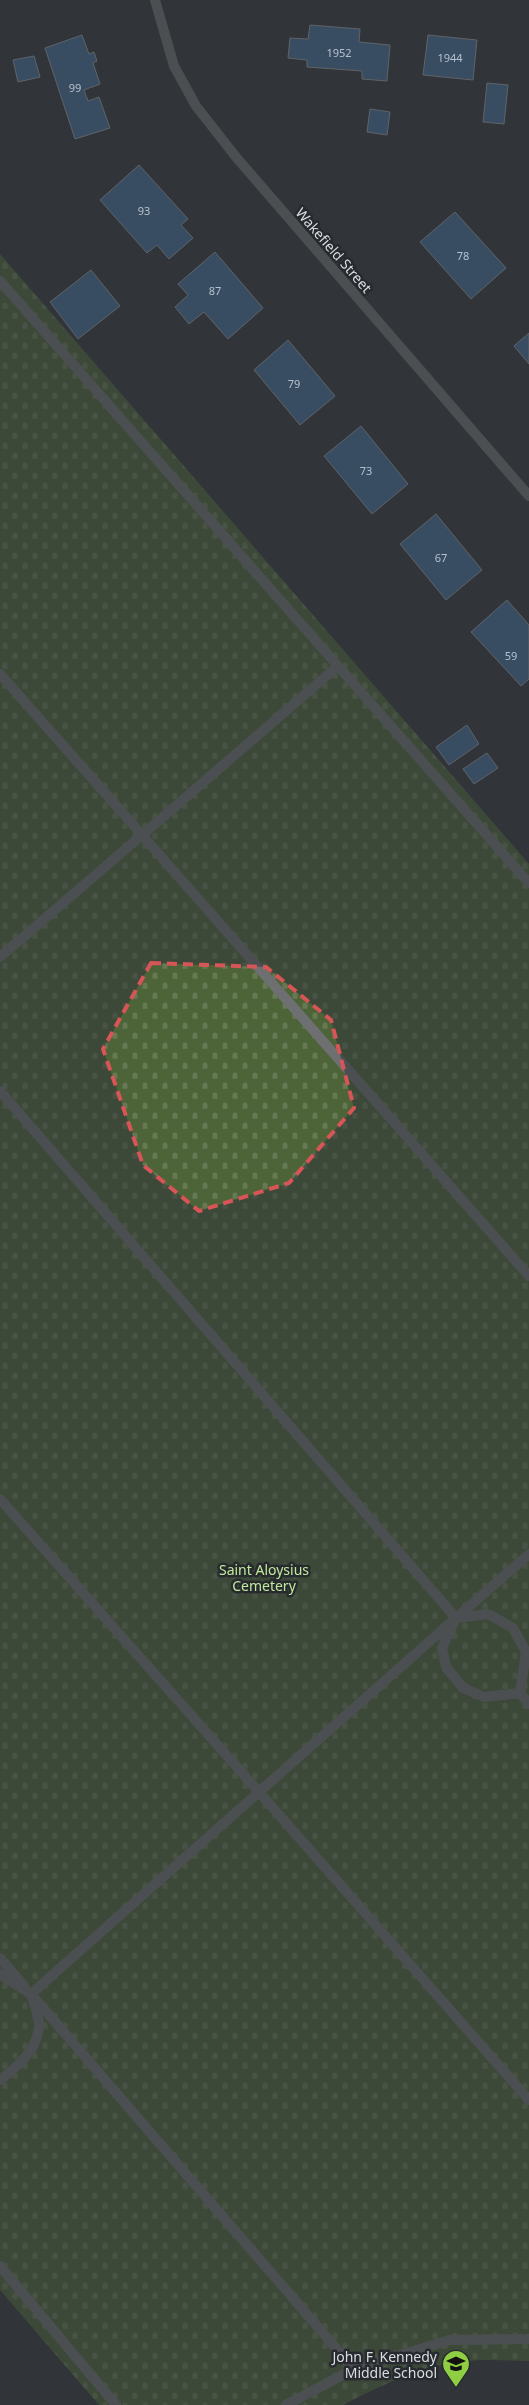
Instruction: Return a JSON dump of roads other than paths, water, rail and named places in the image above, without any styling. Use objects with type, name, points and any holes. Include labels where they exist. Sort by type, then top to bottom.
[{"type":"street","name":"Wakefield Street","points":[[155,0],[174,66],[196,106],[236,157],[529,496]]},
{"type":"street","points":[[0,281],[529,883]]},
{"type":"street","points":[[0,957],[338,666]]},
{"type":"street","points":[[0,674],[529,1276]]},
{"type":"street","points":[[0,1091],[456,1618]]},
{"type":"street","points":[[0,1499],[260,1792],[529,2100]]},
{"type":"street","points":[[31,1994],[529,1554]]},
{"type":"street","points":[[456,1618],[488,1614],[514,1628],[526,1652],[520,1693],[529,1704]]},
{"type":"street","points":[[456,1618],[442,1648],[446,1667],[464,1688],[484,1697],[520,1693]]},
{"type":"street","points":[[0,1958],[354,2369]]},
{"type":"street","points":[[0,1974],[31,1994],[39,2024],[33,2047],[20,2064],[0,2080]]},
{"type":"street","points":[[0,2266],[116,2405]]},
{"type":"street","points":[[286,2405],[354,2369],[450,2340],[529,2339]]},
{"type":"place","name":"John F. Kennedy Middle School","points":[[456,2388]]},
{"type":"park label","name":"Saint Aloysius Cemetery","points":[[264,1578]]}]
